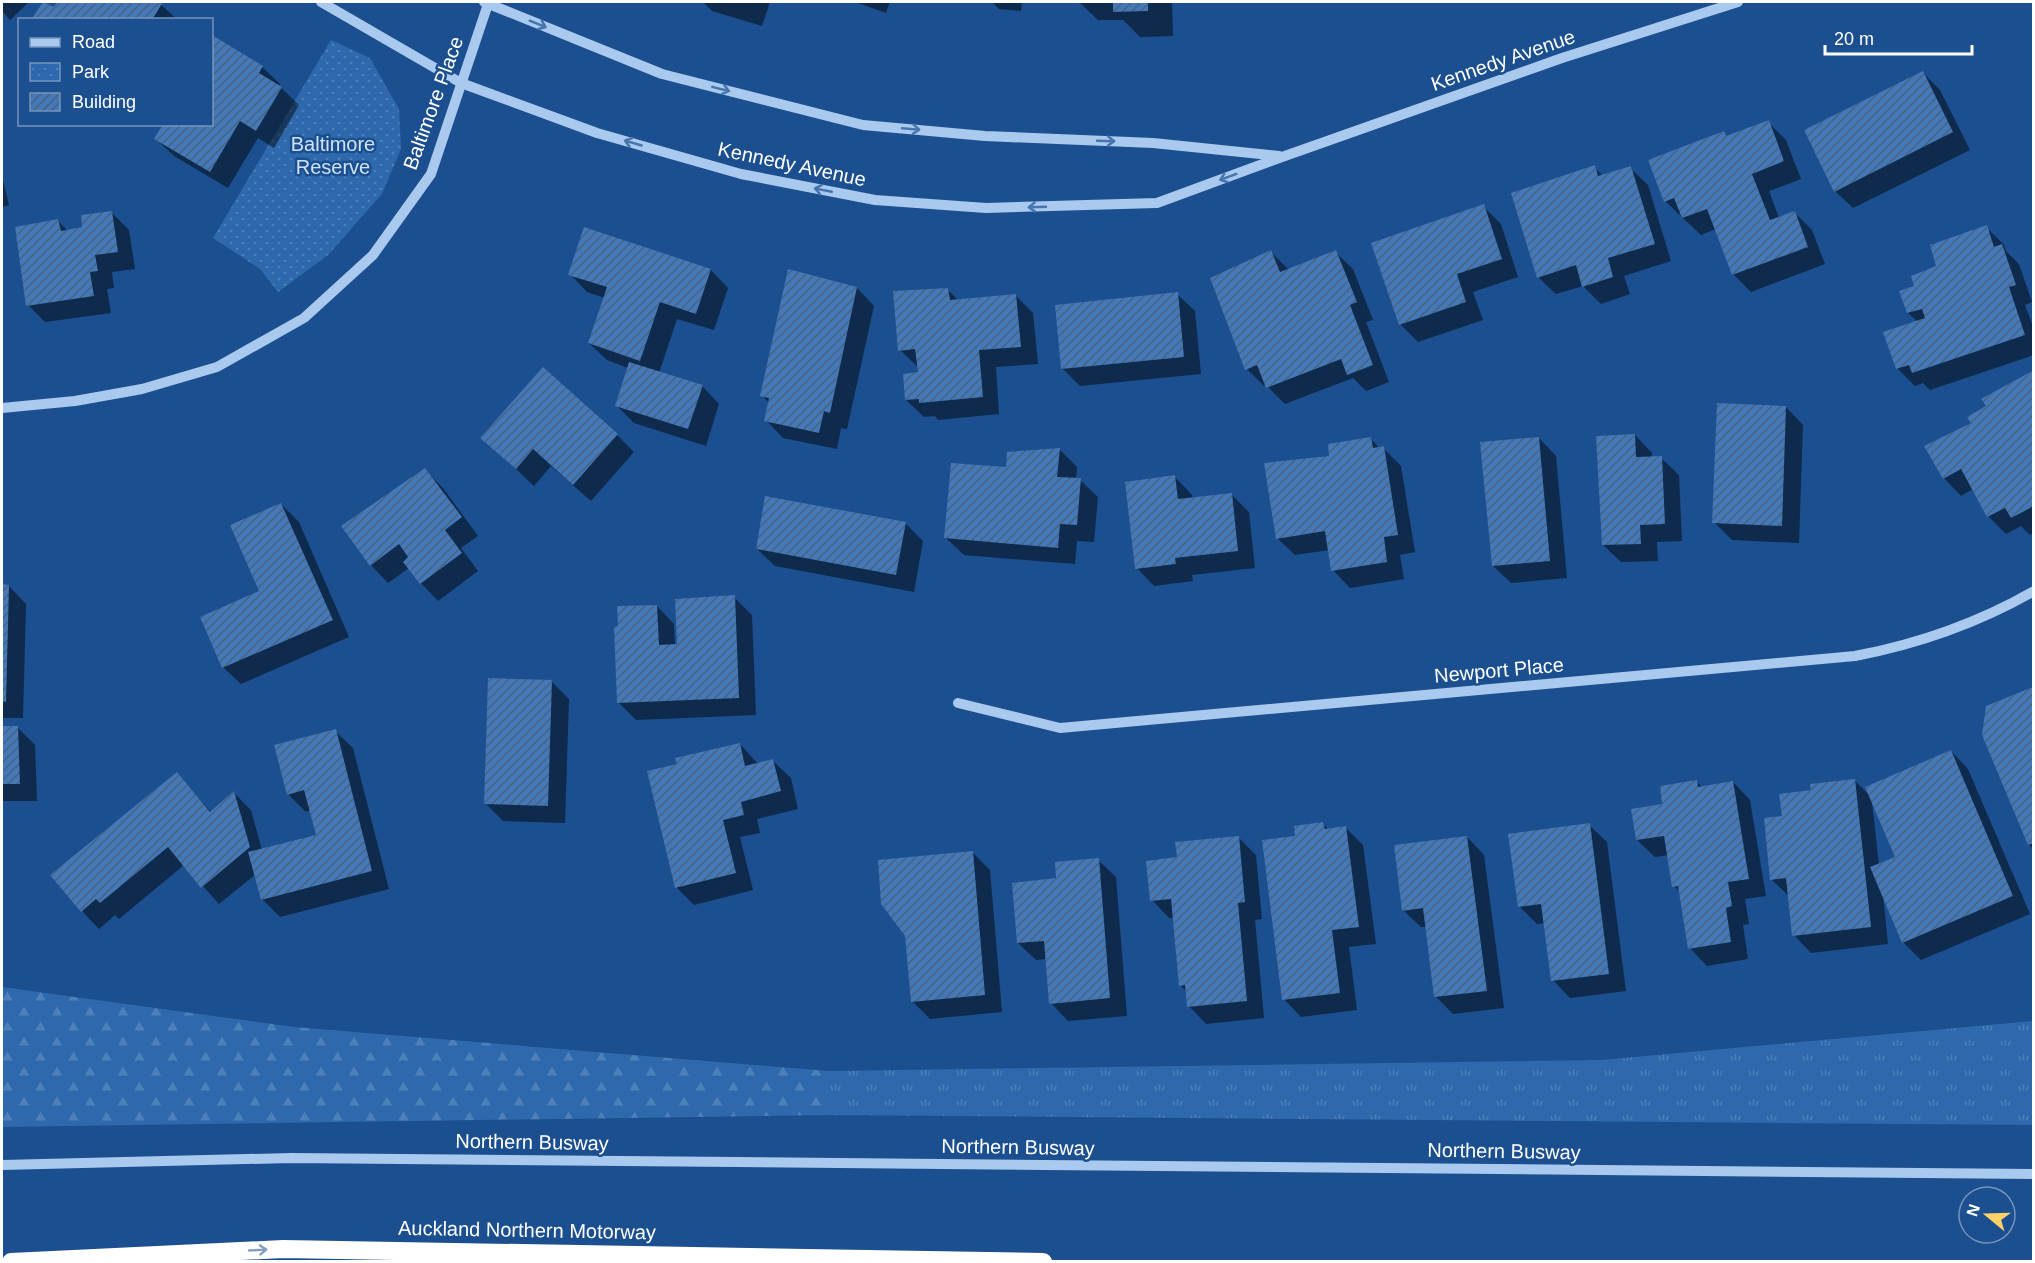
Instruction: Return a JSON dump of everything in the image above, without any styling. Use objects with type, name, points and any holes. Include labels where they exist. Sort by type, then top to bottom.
[{"type":"highway","name":"Auckland Northern Motorway","points":[[10,1262],[284,1249],[1043,1262]]},
{"type":"street","name":"Kennedy Avenue","points":[[321,2],[461,83],[597,133],[741,174],[875,200],[986,208],[1157,203],[1282,156],[1563,58],[1738,2]]},
{"type":"street","name":"Kennedy Avenue","points":[[486,3],[662,74],[863,125],[984,136],[1153,143],[1282,156]]},
{"type":"street","name":"Baltimore Place","points":[[2,408],[75,401],[153,386],[217,367],[304,318],[373,255],[431,174],[486,3]]},
{"type":"street","name":"Newport Place","points":[[958,704],[1060,728],[1855,656],[1889,650],[1944,633],[2011,604],[2034,591]]},
{"type":"street","name":"Northern Busway","points":[[2,1165],[303,1158],[2034,1174]]},
{"type":"green space","name":"Baltimore Reserve","points":[[331,40],[370,58],[399,109],[401,149],[382,194],[328,255],[278,292],[260,269],[213,238]]},
{"type":"green space","points":[[2,987],[294,1027],[828,1071],[828,1115],[2,1127]]},
{"type":"green space","points":[[2033,1021],[2034,1125],[828,1115],[828,1071],[1601,1060]]},
{"type":"building","points":[[43,2],[54,7],[57,2],[163,2],[153,18],[32,18]]},
{"type":"building","points":[[1113,2],[1148,2],[1148,11],[1113,12]]},
{"type":"building","points":[[213,36],[263,66],[259,73],[282,87],[256,131],[240,121],[210,172],[154,139],[162,126],[213,126]]},
{"type":"building","points":[[1923,71],[1953,132],[1834,192],[1804,130]]},
{"type":"building","points":[[1769,120],[1784,161],[1752,174],[1770,220],[1795,211],[1808,247],[1732,275],[1707,209],[1682,218],[1674,198],[1664,202],[1648,160],[1724,131],[1726,136]]},
{"type":"building","points":[[1595,165],[1598,176],[1631,166],[1655,244],[1608,258],[1613,277],[1582,287],[1576,265],[1537,278],[1511,193]]},
{"type":"building","points":[[1484,204],[1502,259],[1457,274],[1466,302],[1399,325],[1371,243]]},
{"type":"building","points":[[112,211],[118,252],[95,255],[98,271],[90,272],[94,296],[26,306],[15,227],[58,219],[61,231],[82,227],[81,215]]},
{"type":"building","points":[[1987,225],[1994,247],[2002,244],[2016,285],[2009,287],[2025,335],[1912,373],[1909,365],[1896,369],[1883,332],[1925,318],[1922,309],[1907,313],[1899,291],[1914,286],[1911,276],[1936,266],[1930,245]]},
{"type":"building","points":[[584,227],[711,269],[696,314],[660,302],[640,361],[588,343],[607,287],[568,275]]},
{"type":"building","points":[[1271,250],[1280,272],[1336,250],[1357,302],[1350,305],[1373,365],[1347,375],[1341,359],[1266,388],[1257,365],[1245,370],[1210,278]]},
{"type":"building","points":[[788,269],[857,287],[830,413],[824,411],[819,433],[764,421],[769,398],[760,396]]},
{"type":"building","points":[[948,288],[950,300],[1016,294],[1021,347],[979,350],[983,397],[919,403],[919,399],[905,400],[903,374],[918,372],[915,349],[898,351],[893,291]]},
{"type":"building","points":[[1178,292],[1184,357],[1061,369],[1055,305]]},
{"type":"building","points":[[629,362],[703,385],[688,429],[615,406]]},
{"type":"building","points":[[543,367],[618,434],[573,485],[533,449],[516,469],[480,438]]},
{"type":"building","points":[[2034,370],[2034,506],[2011,518],[2005,508],[1987,517],[1961,469],[1943,479],[1924,446],[1971,423],[1967,417],[1986,406],[1981,399]]},
{"type":"building","points":[[1717,403],[1786,406],[1782,526],[1712,523]]},
{"type":"building","points":[[1635,434],[1636,457],[1662,456],[1665,524],[1640,525],[1641,544],[1602,545],[1596,436]]},
{"type":"building","points":[[1371,437],[1373,448],[1384,446],[1398,535],[1384,537],[1387,562],[1331,571],[1325,531],[1276,539],[1264,463],[1329,456],[1328,444]]},
{"type":"building","points":[[1539,437],[1550,561],[1492,566],[1480,442]]},
{"type":"building","points":[[1060,448],[1057,477],[1081,478],[1077,525],[1060,524],[1058,548],[944,538],[951,463],[1006,467],[1007,452]]},
{"type":"building","points":[[425,468],[462,517],[445,530],[462,553],[420,584],[403,562],[408,557],[399,544],[370,566],[341,526]]},
{"type":"building","points":[[1175,475],[1178,499],[1232,493],[1238,551],[1175,558],[1176,564],[1135,569],[1125,482]]},
{"type":"building","points":[[765,496],[906,522],[896,575],[756,549]]},
{"type":"building","points":[[281,503],[333,620],[222,668],[200,617],[259,591],[230,525]]},
{"type":"building","points":[[2,584],[9,585],[6,702],[2,701]]},
{"type":"building","points":[[735,595],[739,698],[617,703],[614,627],[618,626],[617,606],[657,605],[659,645],[677,644],[675,599]]},
{"type":"building","points":[[488,678],[552,680],[548,806],[484,804]]},
{"type":"building","points":[[2033,687],[2034,843],[2028,845],[1982,735],[1986,706]]},
{"type":"building","points":[[2,726],[18,726],[20,784],[2,784]]},
{"type":"building","points":[[336,729],[372,871],[261,900],[248,852],[316,835],[304,790],[287,795],[274,745]]},
{"type":"building","points":[[740,743],[745,766],[773,759],[781,791],[741,802],[744,815],[723,820],[736,873],[675,888],[647,771],[677,764],[675,758]]},
{"type":"building","points":[[1951,750],[2013,896],[1902,943],[1870,867],[1895,857],[1865,787]]},
{"type":"building","points":[[177,772],[210,812],[234,791],[250,847],[201,888],[168,847],[100,903],[96,899],[81,912],[50,875]]},
{"type":"building","points":[[1855,779],[1871,927],[1792,936],[1786,878],[1770,880],[1764,818],[1782,816],[1779,794],[1811,790],[1810,784]]},
{"type":"building","points":[[1697,780],[1698,787],[1733,781],[1749,879],[1728,882],[1732,906],[1726,908],[1731,942],[1688,949],[1678,886],[1672,887],[1664,836],[1636,840],[1631,809],[1662,804],[1660,786]]},
{"type":"building","points":[[1323,822],[1325,829],[1346,826],[1359,927],[1332,930],[1340,993],[1282,1000],[1262,840],[1295,836],[1294,826]]},
{"type":"building","points":[[1590,823],[1609,974],[1551,981],[1541,904],[1518,907],[1508,834]]},
{"type":"building","points":[[1239,836],[1245,902],[1238,903],[1247,1001],[1187,1007],[1185,985],[1179,986],[1171,899],[1150,901],[1146,861],[1177,857],[1175,842]]},
{"type":"building","points":[[1467,836],[1487,991],[1434,997],[1423,908],[1402,911],[1394,845]]},
{"type":"building","points":[[973,851],[985,995],[911,1002],[905,936],[881,904],[878,860]]},
{"type":"building","points":[[1099,858],[1110,998],[1049,1004],[1044,941],[1017,943],[1012,883],[1056,878],[1055,862]]}]
